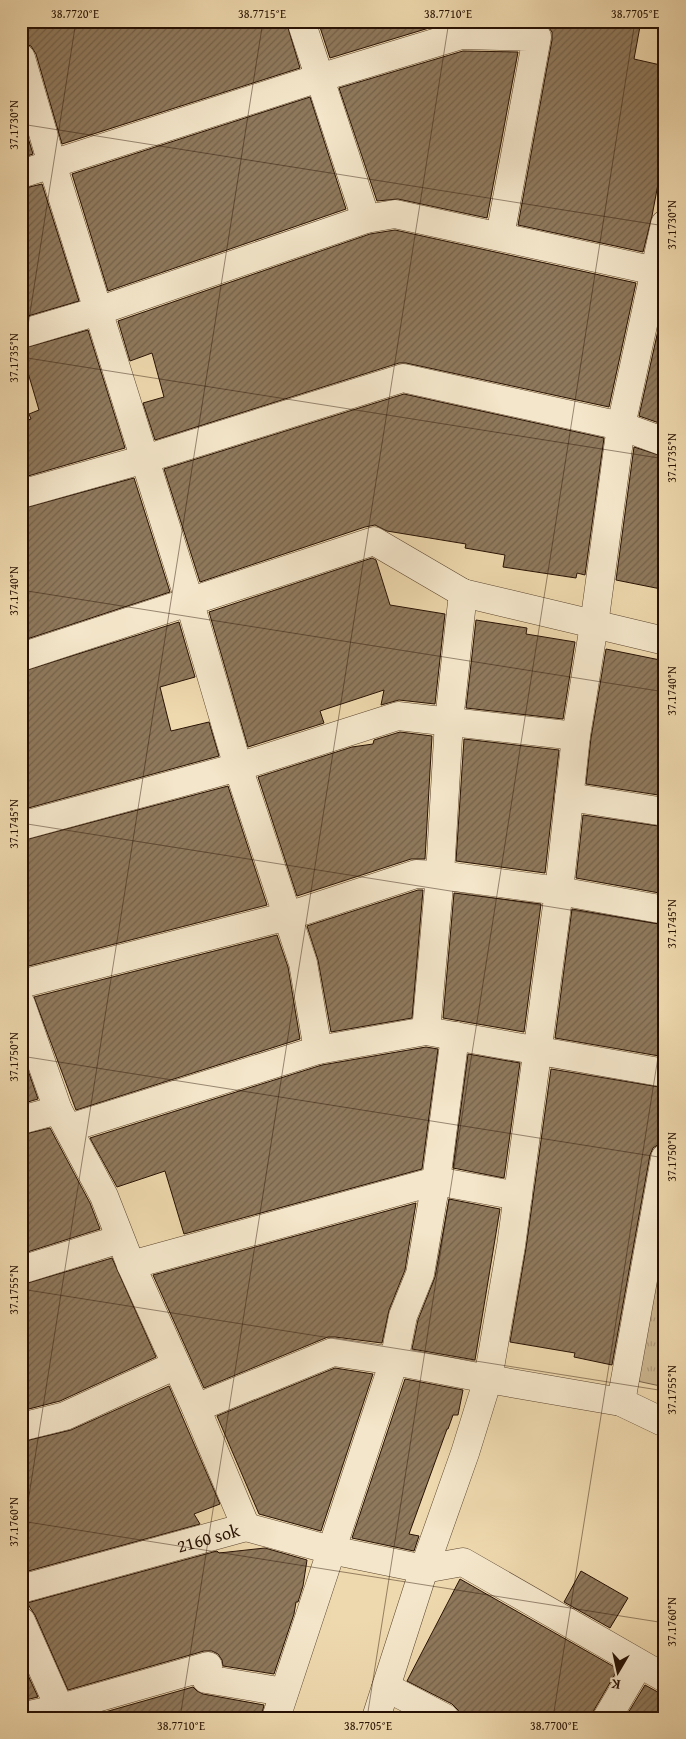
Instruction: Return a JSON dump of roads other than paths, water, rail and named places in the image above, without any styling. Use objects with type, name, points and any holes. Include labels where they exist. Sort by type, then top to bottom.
[{"type":"street","points":[[301,21],[366,219]]},
{"type":"street","points":[[21,174],[461,35],[537,37],[500,236]]},
{"type":"street","points":[[21,58],[52,164],[146,459],[238,767],[303,963],[318,1050]]},
{"type":"street","points":[[21,334],[98,311],[366,219],[395,214],[660,272]]},
{"type":"street","points":[[376,1718],[488,1379],[518,1196],[559,891],[576,736],[594,625],[621,426],[660,272],[665,224]]},
{"type":"street","points":[[21,494],[146,459],[403,378],[621,426],[665,442]]},
{"type":"street","points":[[21,657],[189,600],[374,541],[463,593],[665,641]]},
{"type":"street","points":[[426,1031],[440,875],[449,721],[463,593]]},
{"type":"street","points":[[21,826],[238,767],[398,716],[576,736]]},
{"type":"street","points":[[568,797],[665,812]]},
{"type":"street","points":[[21,984],[288,916],[416,874],[440,875],[559,891],[665,910]]},
{"type":"street","points":[[21,1004],[64,1119],[104,1196],[131,1266],[196,1408],[246,1527]]},
{"type":"street","points":[[21,1120],[64,1119],[318,1050],[426,1031],[665,1073]]},
{"type":"street","points":[[276,1718],[394,1361],[403,1316],[420,1274],[436,1181],[455,1036]]},
{"type":"street","points":[[621,1402],[665,1158]]},
{"type":"street","points":[[131,1266],[436,1181],[518,1196]]},
{"type":"street","points":[[21,1270],[120,1239]]},
{"type":"street","points":[[196,1408],[333,1352],[394,1361],[621,1402],[665,1423]]},
{"type":"street","points":[[21,1427],[65,1416],[176,1365]]},
{"type":"street","name":"2160 sok","points":[[21,1590],[246,1527],[332,1550],[424,1570]]},
{"type":"street","points":[[424,1570],[464,1562],[665,1678]]},
{"type":"street","points":[[21,1621],[62,1713]]},
{"type":"street","points":[[607,1718],[639,1664]]},
{"type":"street","points":[[21,1717],[62,1713],[208,1666],[206,1679],[284,1692]]},
{"type":"street","points":[[386,1687],[445,1718]]}]
